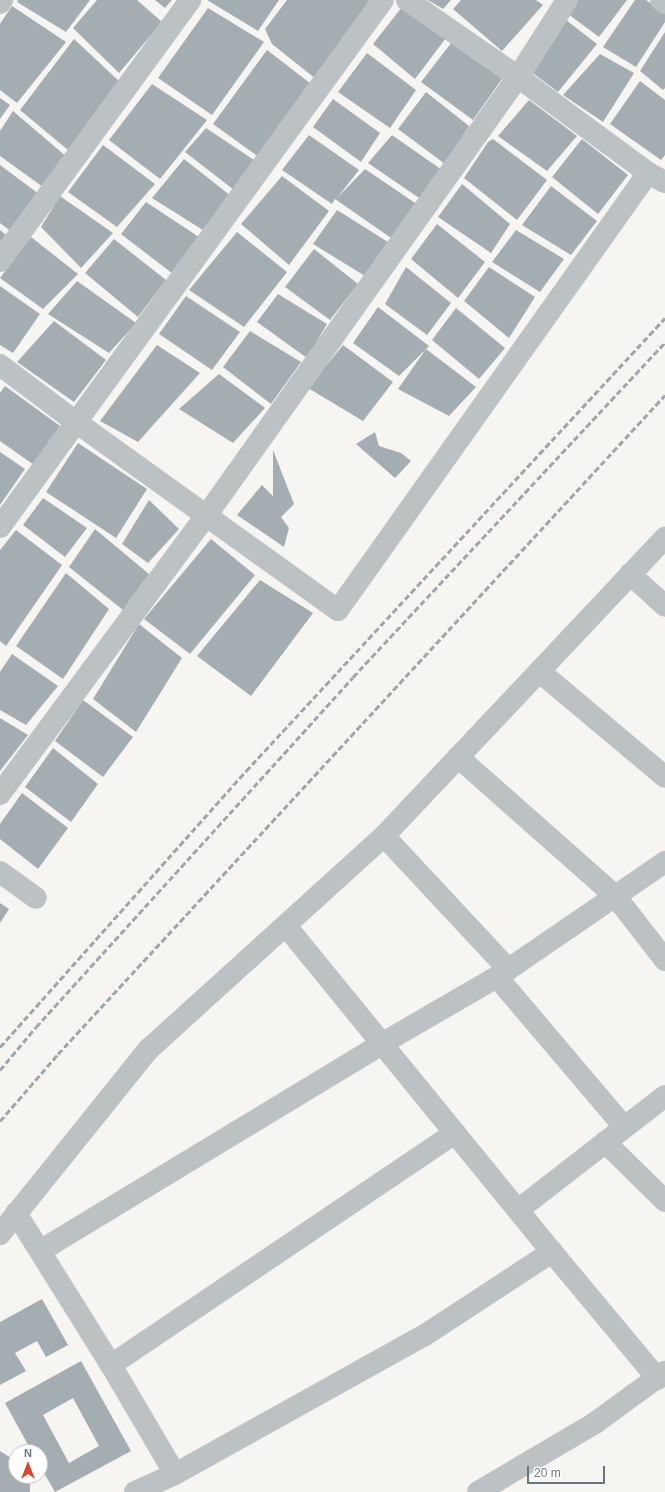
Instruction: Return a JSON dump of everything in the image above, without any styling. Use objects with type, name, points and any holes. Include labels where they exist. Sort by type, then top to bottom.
[{"type":"street","points":[[0,261],[190,0]]},
{"type":"street","points":[[0,526],[383,0]]},
{"type":"street","points":[[0,365],[76,422],[338,610],[656,177],[407,0]]},
{"type":"street","points":[[0,794],[206,516],[518,78],[567,0]]},
{"type":"street","points":[[661,0],[665,3]]},
{"type":"street","points":[[0,1234],[149,1049],[384,836],[665,538]]},
{"type":"street","points":[[630,574],[665,606]]},
{"type":"street","points":[[540,672],[665,777]]},
{"type":"street","points":[[458,757],[616,897],[665,960]]},
{"type":"street","points":[[384,836],[502,973],[624,1127]]},
{"type":"street","points":[[40,1251],[383,1043],[502,973],[616,897],[665,862]]},
{"type":"street","points":[[0,872],[36,898]]},
{"type":"street","points":[[286,926],[552,1252],[662,1375],[595,1423],[478,1492]]},
{"type":"street","points":[[518,1210],[665,1096]]},
{"type":"street","points":[[111,1365],[456,1133]]},
{"type":"street","points":[[605,1142],[665,1201]]},
{"type":"street","points":[[16,1213],[111,1365],[175,1474]]},
{"type":"street","points":[[135,1492],[175,1474],[425,1335],[552,1252]]},
{"type":"building","points":[[18,0],[90,0],[66,32],[17,2]]},
{"type":"building","points":[[97,0],[137,0],[162,22],[119,73],[73,28]]},
{"type":"building","points":[[155,0],[172,0],[165,8]]},
{"type":"building","points":[[207,0],[279,0],[258,31]]},
{"type":"building","points":[[287,0],[373,0],[316,79],[272,44],[265,29]]},
{"type":"building","points":[[428,0],[451,0],[443,9]]},
{"type":"building","points":[[461,0],[536,0],[543,5],[502,51],[453,9]]},
{"type":"building","points":[[577,0],[627,0],[599,37],[568,14]]},
{"type":"building","points":[[635,0],[646,0],[665,13],[665,22],[636,67],[603,47]]},
{"type":"building","points":[[12,6],[66,42],[17,103],[0,90],[0,24]]},
{"type":"building","points":[[402,7],[446,38],[415,79],[373,44]]},
{"type":"building","points":[[208,8],[264,42],[212,115],[158,78]]},
{"type":"building","points":[[566,20],[597,44],[558,92],[530,71]]},
{"type":"building","points":[[665,32],[665,88],[663,90],[640,71]]},
{"type":"building","points":[[74,39],[120,82],[68,150],[20,110]]},
{"type":"building","points":[[452,42],[502,79],[473,120],[421,82]]},
{"type":"building","points":[[267,50],[310,83],[260,158],[213,124]]},
{"type":"building","points":[[367,53],[416,90],[390,128],[338,92]]},
{"type":"building","points":[[600,54],[634,73],[603,122],[563,95]]},
{"type":"building","points":[[640,81],[665,100],[665,155],[661,160],[610,124]]},
{"type":"building","points":[[152,84],[207,120],[160,179],[109,140]]},
{"type":"building","points":[[426,92],[469,126],[445,164],[398,129]]},
{"type":"building","points":[[0,98],[10,105],[0,119]]},
{"type":"building","points":[[333,99],[380,133],[361,162],[313,127]]},
{"type":"building","points":[[529,100],[577,136],[547,171],[498,136]]},
{"type":"building","points":[[13,111],[68,158],[43,187],[0,156],[0,131]]},
{"type":"building","points":[[206,128],[254,160],[234,190],[185,152]]},
{"type":"building","points":[[309,135],[359,170],[337,198],[365,169],[418,205],[394,240],[335,199],[332,204],[282,170]]},
{"type":"building","points":[[392,135],[442,170],[422,200],[368,163]]},
{"type":"building","points":[[493,139],[547,180],[517,220],[464,178],[488,142]]},
{"type":"building","points":[[582,139],[628,175],[598,214],[552,177]]},
{"type":"building","points":[[103,145],[155,184],[117,227],[68,192]]},
{"type":"building","points":[[184,159],[231,196],[206,232],[152,198]]},
{"type":"building","points":[[0,165],[39,194],[12,232],[0,223]]},
{"type":"building","points":[[282,176],[329,211],[289,265],[241,224]]},
{"type":"building","points":[[462,184],[510,224],[491,253],[438,217]]},
{"type":"building","points":[[551,186],[597,221],[571,255],[522,225]]},
{"type":"building","points":[[60,196],[113,233],[81,268],[41,227]]},
{"type":"building","points":[[146,202],[202,239],[173,274],[121,234]]},
{"type":"building","points":[[337,210],[388,242],[365,276],[313,244]]},
{"type":"building","points":[[437,224],[485,262],[458,298],[411,259]]},
{"type":"building","points":[[0,230],[7,236],[0,245]]},
{"type":"building","points":[[516,230],[564,259],[540,292],[492,262]]},
{"type":"building","points":[[237,232],[287,272],[244,327],[189,290]]},
{"type":"building","points":[[31,237],[78,274],[43,309],[0,278]]},
{"type":"building","points":[[114,239],[166,280],[138,317],[85,273]]},
{"type":"building","points":[[314,249],[358,284],[330,320],[285,287]]},
{"type":"building","points":[[406,267],[451,303],[427,335],[385,304]]},
{"type":"building","points":[[489,267],[535,297],[509,338],[464,301]]},
{"type":"building","points":[[77,281],[136,323],[109,353],[48,314]]},
{"type":"building","points":[[0,286],[40,314],[13,353],[0,345]]},
{"type":"building","points":[[278,294],[327,324],[307,358],[257,322]]},
{"type":"building","points":[[186,296],[240,332],[212,370],[159,334]]},
{"type":"building","points":[[378,307],[429,346],[399,376],[353,343]]},
{"type":"building","points":[[456,308],[505,348],[479,379],[432,340]]},
{"type":"building","points":[[54,321],[106,360],[74,402],[17,362]]},
{"type":"building","points":[[250,331],[301,362],[271,404],[223,367]]},
{"type":"building","points":[[157,345],[200,373],[138,442],[100,421]]},
{"type":"building","points":[[343,345],[393,382],[363,421],[308,388]]},
{"type":"building","points":[[426,349],[476,387],[449,416],[398,389]]},
{"type":"building","points":[[219,374],[265,408],[233,443],[179,409]]},
{"type":"building","points":[[5,386],[60,426],[34,465],[0,441],[0,393]]},
{"type":"building","points":[[375,432],[379,446],[401,453],[411,461],[395,478],[356,444]]},
{"type":"building","points":[[78,443],[147,489],[116,538],[46,492]]},
{"type":"building","points":[[273,450],[294,504],[281,517],[289,528],[284,547],[237,515],[262,485],[273,496]]},
{"type":"building","points":[[0,452],[25,469],[0,505]]},
{"type":"building","points":[[43,498],[87,528],[65,557],[23,525]]},
{"type":"building","points":[[149,500],[179,529],[148,563],[122,544]]},
{"type":"building","points":[[95,529],[149,574],[123,610],[69,567]]},
{"type":"building","points":[[16,530],[62,565],[6,646],[0,641],[0,550]]},
{"type":"building","points":[[211,539],[255,575],[190,654],[144,619]]},
{"type":"building","points":[[66,573],[109,609],[63,679],[16,646]]},
{"type":"building","points":[[260,580],[313,613],[251,696],[197,656]]},
{"type":"building","points":[[139,624],[182,658],[136,732],[93,699]]},
{"type":"building","points":[[12,654],[58,686],[26,725],[0,710],[0,672]]},
{"type":"building","points":[[83,700],[133,737],[103,777],[55,741]]},
{"type":"building","points":[[0,718],[28,735],[0,771]]},
{"type":"building","points":[[53,748],[98,784],[71,822],[25,787]]},
{"type":"building","points":[[22,793],[68,828],[38,869],[0,839],[0,824]]},
{"type":"building","points":[[0,903],[9,909],[0,923]]},
{"type":"building","points":[[42,1299],[68,1345],[46,1357],[37,1341],[15,1353],[26,1371],[0,1385],[0,1322]]},
{"type":"building","points":[[81,1361],[131,1451],[55,1492],[48,1480],[48,1444],[28,1444],[5,1403]],"holes":[[[73,1398],[99,1446],[69,1463],[43,1415]]]},
{"type":"building","points":[[0,1451],[8,1456],[8,1484],[30,1484],[30,1492],[0,1492]]},
{"type":"railway","points":[[0,1047],[246,771],[665,318]]},
{"type":"railway","points":[[0,1070],[36,1027],[353,677],[665,343]]},
{"type":"railway","points":[[0,1121],[58,1054],[665,395]]}]
